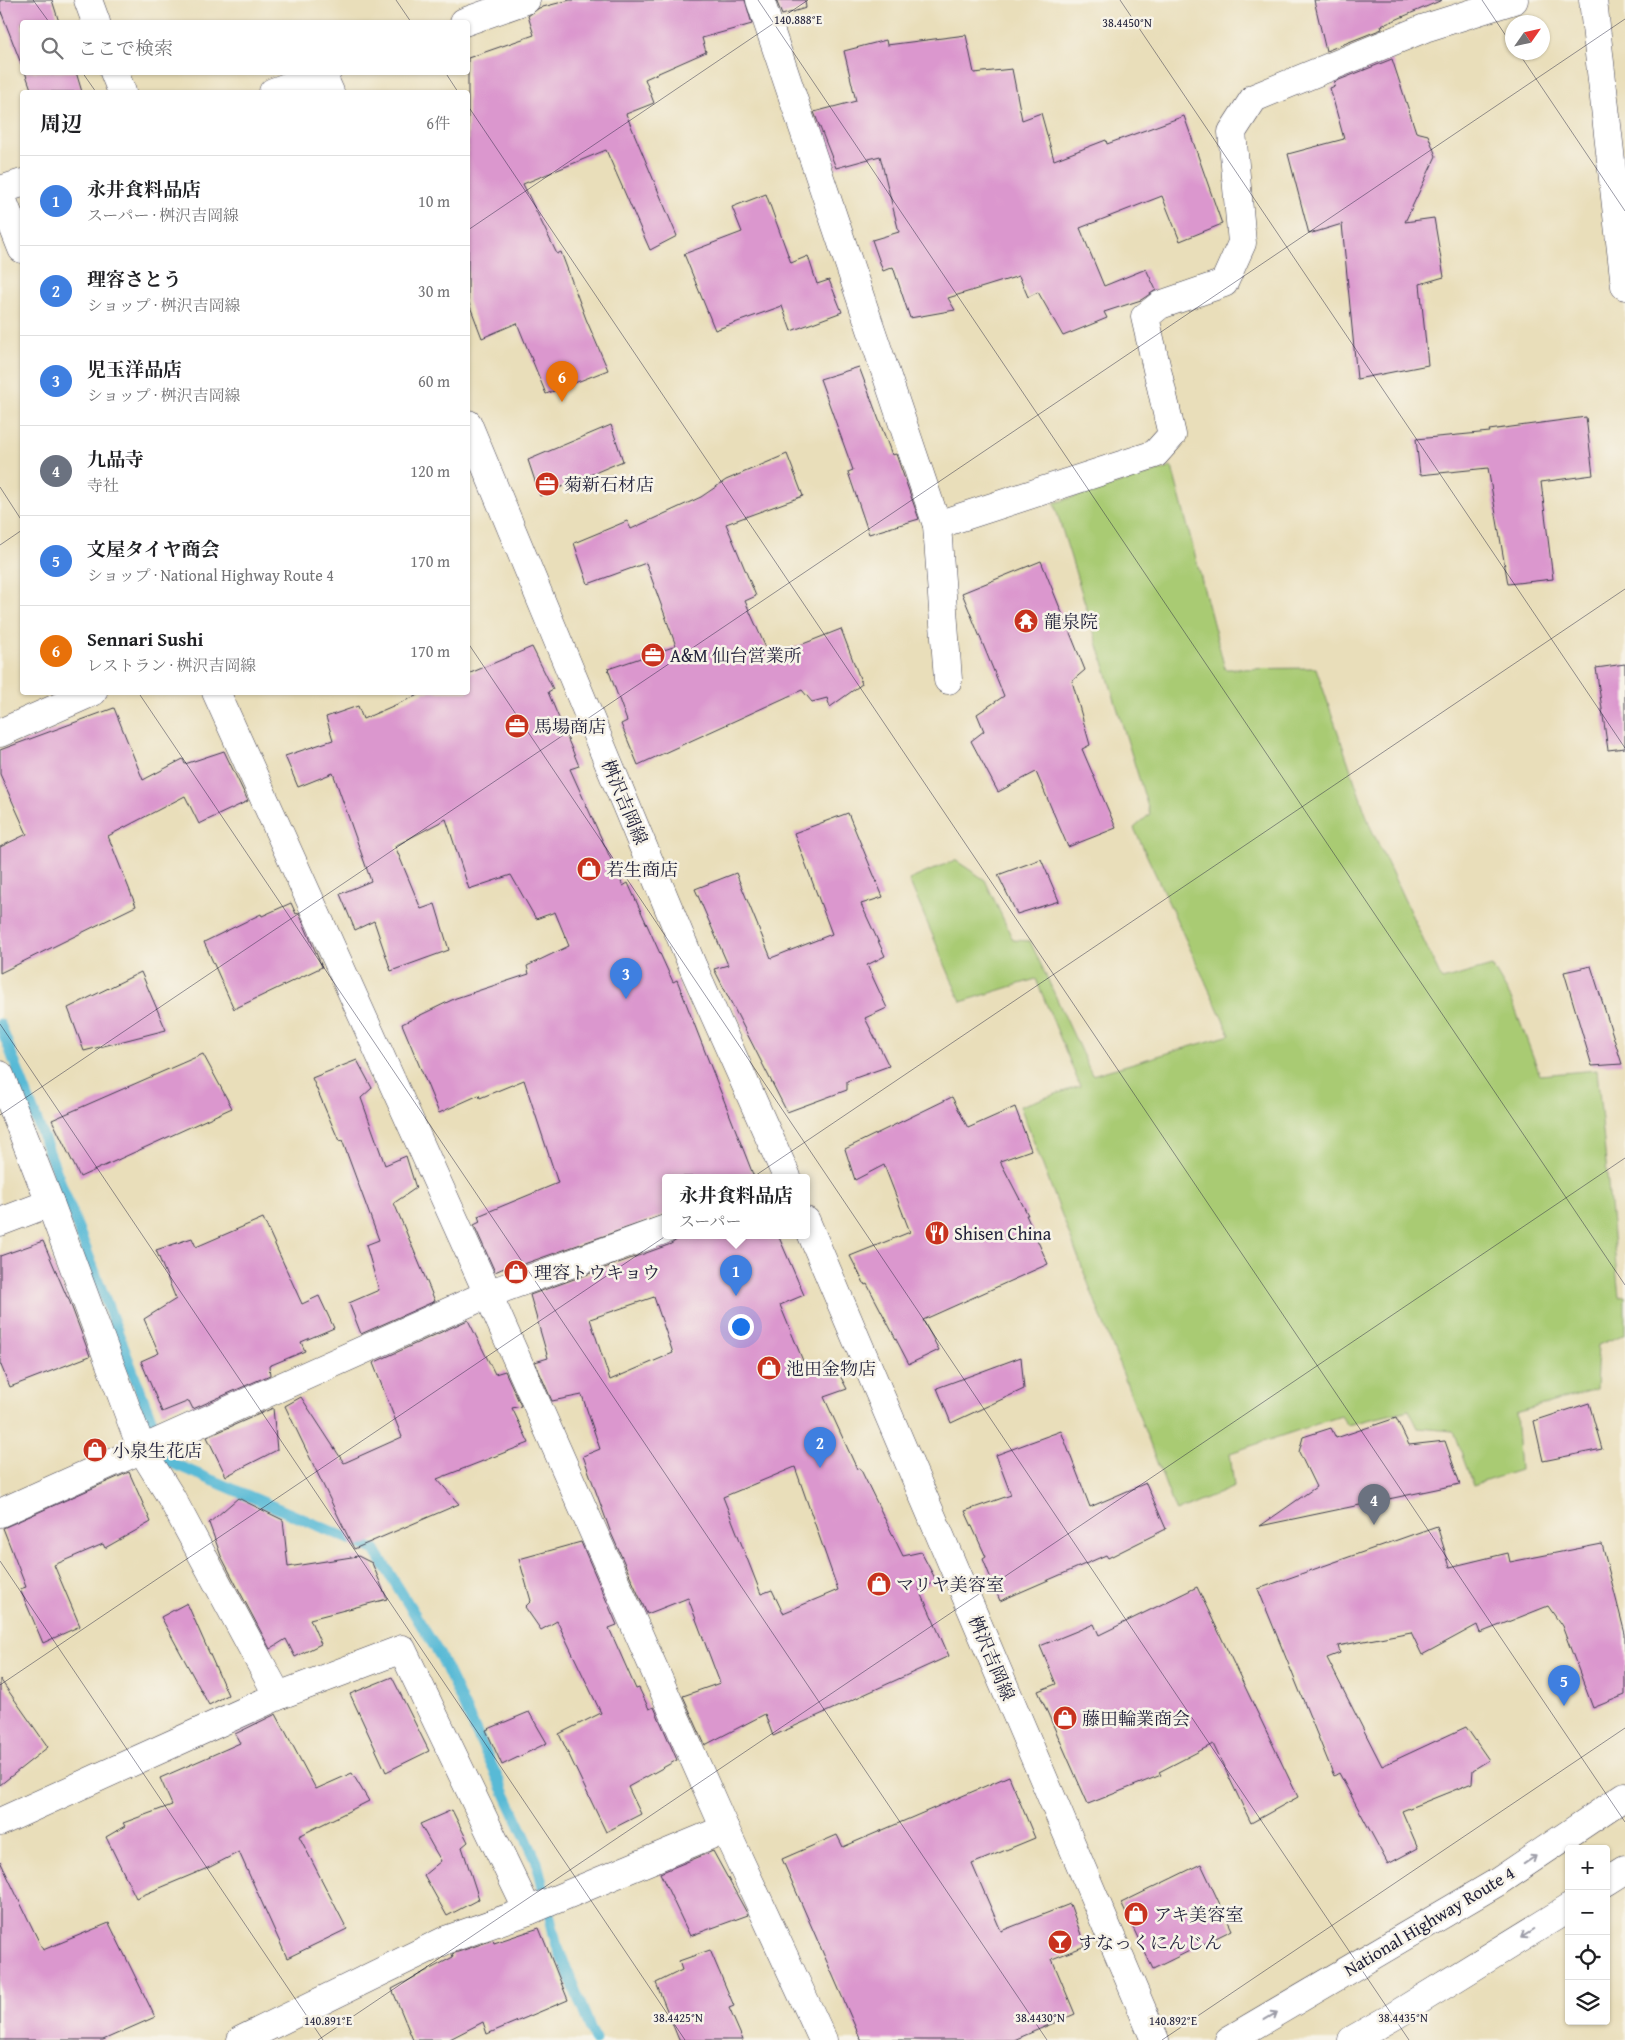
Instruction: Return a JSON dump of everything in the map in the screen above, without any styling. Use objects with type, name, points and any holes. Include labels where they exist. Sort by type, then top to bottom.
[{"type":"main road","points":[[88,0],[95,20]]},
{"type":"main road","points":[[470,20],[526,0]]},
{"type":"main road","points":[[760,0],[937,525],[948,680]]},
{"type":"main road","points":[[937,525],[1156,454],[1172,436],[1145,317],[1160,305],[1224,283],[1242,243],[1232,132],[1254,98],[1424,28],[1514,0]]},
{"type":"main road","points":[[1593,0],[1625,286]]},
{"type":"main road","points":[[115,75],[121,90]]},
{"type":"main road","points":[[282,90],[326,80]]},
{"type":"main road","points":[[20,184],[0,192],[20,244]]},
{"type":"main road","name":"桝沢吉岡線","points":[[470,429],[693,968],[786,1174]]},
{"type":"main road","points":[[0,734],[87,695]]},
{"type":"main road","points":[[217,695],[488,1294],[725,1829],[824,2040]]},
{"type":"main road","points":[[0,1075],[143,1449],[171,1497],[278,1696]]},
{"type":"main road","points":[[0,1222],[50,1203]]},
{"type":"main road","name":"桝沢吉岡線","points":[[810,1230],[1155,2040]]},
{"type":"main road","points":[[0,1514],[488,1294],[662,1231]]},
{"type":"main road","points":[[0,1822],[278,1696],[402,1649],[530,1910]]},
{"type":"main road","name":"National Highway Route 4","points":[[1229,2040],[1496,1883],[1625,1796]]},
{"type":"main road","points":[[242,2040],[446,1940],[530,1910],[725,1829]]},
{"type":"main road","points":[[1610,1879],[1625,1870]]},
{"type":"main road","points":[[1352,2040],[1565,1910]]},
{"type":"green space","points":[[1172,467],[1225,669],[1316,668],[1370,826],[1442,980],[1492,966],[1511,998],[1540,1075],[1597,1070],[1619,1297],[1625,1296],[1625,1334],[1598,1345],[1596,1389],[1516,1413],[1520,1470],[1473,1485],[1453,1431],[1418,1428],[1409,1410],[1347,1425],[1341,1416],[1230,1453],[1234,1487],[1176,1512],[1020,1106],[1080,1086],[1036,979],[961,1002],[909,880],[955,860],[985,880],[1013,940],[1030,941],[1092,1075],[1230,1035],[1134,828],[1150,814],[1054,503]]},
{"type":"building","points":[[0,0],[52,0],[58,20],[20,20],[20,61],[0,9]]},
{"type":"building","points":[[570,0],[745,0],[752,24],[702,38],[706,52],[645,79],[654,103],[626,114],[677,236],[650,250],[606,150],[523,184],[557,254],[561,252],[586,319],[608,370],[546,394],[517,323],[482,338],[470,306],[470,90],[468,90],[468,75],[470,75],[470,57],[534,35],[528,16],[539,8]]},
{"type":"building","points":[[776,0],[805,0],[806,8],[782,15]]},
{"type":"building","points":[[1314,0],[1442,0],[1381,26],[1382,29],[1326,51]]},
{"type":"building","points":[[966,35],[974,73],[1012,69],[1022,120],[1041,113],[1054,160],[1106,140],[1107,144],[1184,116],[1222,224],[1180,241],[1162,196],[1080,228],[1104,286],[1146,269],[1156,290],[1141,300],[1104,312],[1107,318],[1063,336],[1038,292],[1028,297],[1019,276],[948,298],[955,310],[910,318],[893,267],[883,271],[872,240],[899,232],[880,156],[836,168],[814,112],[856,101],[844,51],[886,40],[887,45]]},
{"type":"building","points":[[1392,59],[1416,132],[1428,135],[1436,156],[1405,222],[1434,218],[1444,277],[1420,284],[1428,365],[1357,379],[1342,224],[1309,234],[1288,154],[1344,139],[1330,88],[1335,86],[1334,82]]},
{"type":"building","points":[[26,75],[77,75],[81,90],[31,90]]},
{"type":"building","points":[[766,194],[791,263],[808,256],[817,284],[829,280],[842,312],[791,331],[782,306],[715,330],[684,254],[742,232],[732,207]]},
{"type":"building","points":[[859,367],[892,455],[896,454],[919,519],[869,534],[848,472],[853,470],[820,379]]},
{"type":"building","points":[[1586,417],[1593,475],[1541,482],[1553,579],[1508,584],[1488,468],[1420,475],[1416,439],[1490,432],[1489,430]]},
{"type":"building","points":[[611,425],[623,461],[540,496],[528,460]]},
{"type":"building","points":[[787,454],[803,496],[726,524],[756,596],[745,601],[770,657],[841,629],[862,684],[830,707],[827,698],[812,702],[802,690],[638,765],[621,724],[627,721],[608,669],[676,646],[646,563],[588,584],[574,543],[627,521],[631,529],[701,497],[726,480]]},
{"type":"building","points":[[1041,561],[1085,670],[1072,681],[1090,745],[1082,749],[1116,828],[1068,847],[1036,772],[998,792],[971,741],[984,731],[977,714],[1004,696],[962,593]]},
{"type":"building","points":[[532,647],[553,689],[548,692],[579,766],[570,769],[623,886],[628,883],[673,982],[677,980],[753,1174],[662,1174],[662,1215],[521,1265],[520,1261],[495,1272],[474,1225],[480,1222],[478,1216],[558,1183],[524,1080],[480,1098],[479,1095],[439,1113],[402,1024],[456,998],[529,974],[527,966],[569,946],[555,912],[536,919],[511,875],[469,889],[446,819],[395,846],[421,909],[435,904],[449,950],[391,971],[374,921],[355,930],[340,894],[371,881],[333,773],[298,787],[285,756],[333,740],[326,717],[358,706],[363,719],[418,695],[470,695],[470,673]]},
{"type":"building","points":[[1625,664],[1625,748],[1608,750],[1596,668]]},
{"type":"building","points":[[114,708],[143,780],[183,759],[185,764],[224,751],[248,801],[199,824],[185,796],[108,836],[136,906],[0,973],[0,847],[27,834],[0,774],[0,750]]},
{"type":"building","points":[[848,813],[883,897],[861,904],[885,956],[867,965],[887,1008],[865,1018],[889,1066],[847,1081],[847,1090],[787,1112],[714,969],[728,965],[695,889],[736,873],[771,958],[832,934],[794,833]]},
{"type":"building","points":[[1041,859],[1059,901],[1017,914],[998,875]]},
{"type":"building","points":[[291,903],[296,914],[299,913],[322,967],[234,1009],[204,942],[261,914],[262,916]]},
{"type":"building","points":[[1591,966],[1622,1064],[1592,1066],[1564,972]]},
{"type":"building","points":[[141,972],[166,1030],[84,1051],[68,1008]]},
{"type":"building","points":[[203,1054],[232,1108],[80,1177],[52,1120]]},
{"type":"building","points":[[357,1060],[372,1088],[361,1098],[385,1165],[406,1156],[416,1188],[394,1203],[435,1301],[361,1334],[349,1303],[379,1290],[366,1245],[379,1240],[342,1140],[339,1141],[312,1078]]},
{"type":"building","points":[[952,1097],[968,1128],[1015,1107],[1031,1150],[1000,1161],[1028,1215],[1026,1215],[1048,1264],[923,1320],[939,1350],[909,1364],[850,1256],[910,1232],[884,1165],[855,1180],[845,1149]]},
{"type":"building","points":[[263,1218],[302,1304],[319,1296],[334,1328],[301,1342],[305,1351],[269,1366],[270,1375],[193,1409],[189,1401],[162,1412],[141,1361],[159,1353],[144,1319],[176,1299],[156,1250],[192,1238],[196,1247]]},
{"type":"building","points":[[678,1239],[780,1239],[804,1295],[780,1305],[808,1373],[833,1362],[847,1389],[824,1397],[857,1469],[860,1468],[903,1556],[921,1552],[937,1582],[919,1588],[949,1656],[773,1736],[765,1714],[705,1745],[683,1696],[720,1683],[688,1598],[647,1614],[611,1533],[583,1456],[600,1449],[582,1395],[552,1401],[535,1362],[548,1358],[530,1295],[671,1244]],"holes":[[[654,1297],[673,1353],[610,1380],[590,1319]],[[795,1467],[838,1590],[783,1613],[772,1590],[761,1594],[723,1497]]]},
{"type":"building","points":[[43,1241],[68,1297],[90,1356],[10,1387],[0,1363],[0,1256]]},
{"type":"building","points":[[468,1320],[495,1374],[505,1371],[521,1406],[512,1408],[529,1443],[437,1479],[459,1504],[354,1549],[285,1406],[301,1397],[344,1463],[402,1437],[373,1363]]},
{"type":"building","points":[[1021,1357],[1024,1389],[951,1423],[937,1388]]},
{"type":"building","points":[[1589,1403],[1602,1449],[1543,1461],[1534,1421]]},
{"type":"building","points":[[273,1408],[277,1450],[226,1476],[207,1437]]},
{"type":"building","points":[[1396,1418],[1409,1445],[1445,1441],[1460,1484],[1260,1526],[1316,1487],[1299,1452],[1303,1437],[1331,1428],[1336,1438]]},
{"type":"building","points":[[1061,1431],[1090,1507],[1146,1483],[1166,1529],[1108,1558],[1106,1555],[1000,1601],[983,1559],[986,1557],[965,1511],[1011,1495],[996,1455]]},
{"type":"building","points":[[129,1472],[151,1522],[105,1548],[103,1544],[54,1565],[80,1626],[43,1643],[20,1589],[26,1587],[3,1528]]},
{"type":"building","points":[[238,1498],[283,1520],[288,1567],[358,1556],[372,1563],[387,1599],[310,1619],[321,1644],[295,1657],[286,1639],[270,1649],[221,1556],[209,1523]]},
{"type":"building","points":[[1437,1526],[1450,1567],[1508,1553],[1510,1562],[1602,1544],[1625,1634],[1625,1695],[1593,1708],[1562,1626],[1548,1606],[1480,1633],[1477,1625],[1422,1655],[1411,1632],[1338,1646],[1340,1653],[1327,1658],[1382,1766],[1466,1727],[1489,1760],[1473,1770],[1472,1783],[1402,1811],[1418,1848],[1388,1864],[1339,1773],[1334,1776],[1258,1589]]},
{"type":"building","points":[[581,1542],[617,1625],[609,1628],[636,1689],[639,1688],[649,1709],[654,1707],[677,1760],[628,1787],[641,1814],[606,1832],[559,1734],[601,1713],[557,1621],[541,1630],[525,1607],[531,1601],[519,1559]]},
{"type":"building","points":[[1197,1587],[1298,1797],[1251,1823],[1213,1744],[1159,1772],[1161,1775],[1088,1804],[1038,1691],[1056,1684],[1040,1646],[1094,1624],[1099,1635]]},
{"type":"building","points":[[187,1603],[228,1695],[209,1705],[161,1617]]},
{"type":"building","points":[[392,1677],[429,1751],[386,1772],[350,1694]]},
{"type":"building","points":[[0,1679],[48,1747],[0,1785]]},
{"type":"building","points":[[529,1712],[547,1743],[502,1765],[486,1730]]},
{"type":"building","points":[[276,1714],[316,1789],[352,1773],[369,1801],[299,1836],[347,1929],[287,1958],[239,1852],[210,1867],[136,1898],[106,1837],[125,1826],[123,1823],[172,1805],[160,1778],[240,1743],[235,1734]]},
{"type":"building","points":[[1009,1776],[1035,1838],[972,1864],[1001,1931],[1070,1904],[1085,1946],[1052,1959],[1075,2014],[1014,2040],[861,2040],[782,1859],[837,1835],[843,1847]]},
{"type":"building","points":[[452,1810],[468,1842],[462,1847],[479,1899],[447,1916],[424,1875],[441,1861],[420,1824]]},
{"type":"building","points":[[713,1851],[748,1915],[690,1936],[660,1873]]},
{"type":"building","points":[[0,1861],[43,1950],[109,1923],[155,2017],[103,2040],[0,2040]]},
{"type":"building","points":[[1201,1864],[1232,1930],[1153,1969],[1121,1903]]},
{"type":"building","points":[[539,1928],[568,2000],[487,2034],[483,2022],[448,2040],[413,2040],[392,1989],[453,1957],[452,1954],[493,1940],[494,1943]]},
{"type":"building","points":[[710,1950],[734,2006],[729,2008],[743,2040],[679,2040],[656,1983],[682,1970],[679,1961]]},
{"type":"waterway","points":[[0,1024],[167,1461],[375,1550],[441,1657],[537,1862],[556,1943],[595,2040]]},
{"type":"place","name":"Sennari Sushi","points":[[562,402]]},
{"type":"place","name":"菊新石材店","points":[[547,484]]},
{"type":"place","name":"龍泉院","points":[[1026,621]]},
{"type":"place","name":"A&M 仙台営業所","points":[[653,655]]},
{"type":"place","name":"馬場商店","points":[[517,726]]},
{"type":"place","name":"若生商店","points":[[589,869]]},
{"type":"place","name":"児玉洋品店","points":[[626,999]]},
{"type":"place","name":"Shisen China","points":[[937,1233]]},
{"type":"place","name":"理容トウキョウ","points":[[516,1272]]},
{"type":"place","name":"永井食料品店","points":[[736,1296]]},
{"type":"place","name":"池田金物店","points":[[769,1368]]},
{"type":"place","name":"小泉生花店","points":[[95,1450]]},
{"type":"place","name":"理容さとう","points":[[820,1468]]},
{"type":"place","name":"九品寺","points":[[1374,1525]]},
{"type":"place","name":"マリヤ美容室","points":[[879,1584]]},
{"type":"place","name":"文屋タイヤ商会","points":[[1564,1706]]},
{"type":"place","name":"藤田輪業商会","points":[[1065,1718]]},
{"type":"place","name":"アキ美容室","points":[[1136,1914]]},
{"type":"place","name":"すなっくにんじん","points":[[1060,1942]]}]
